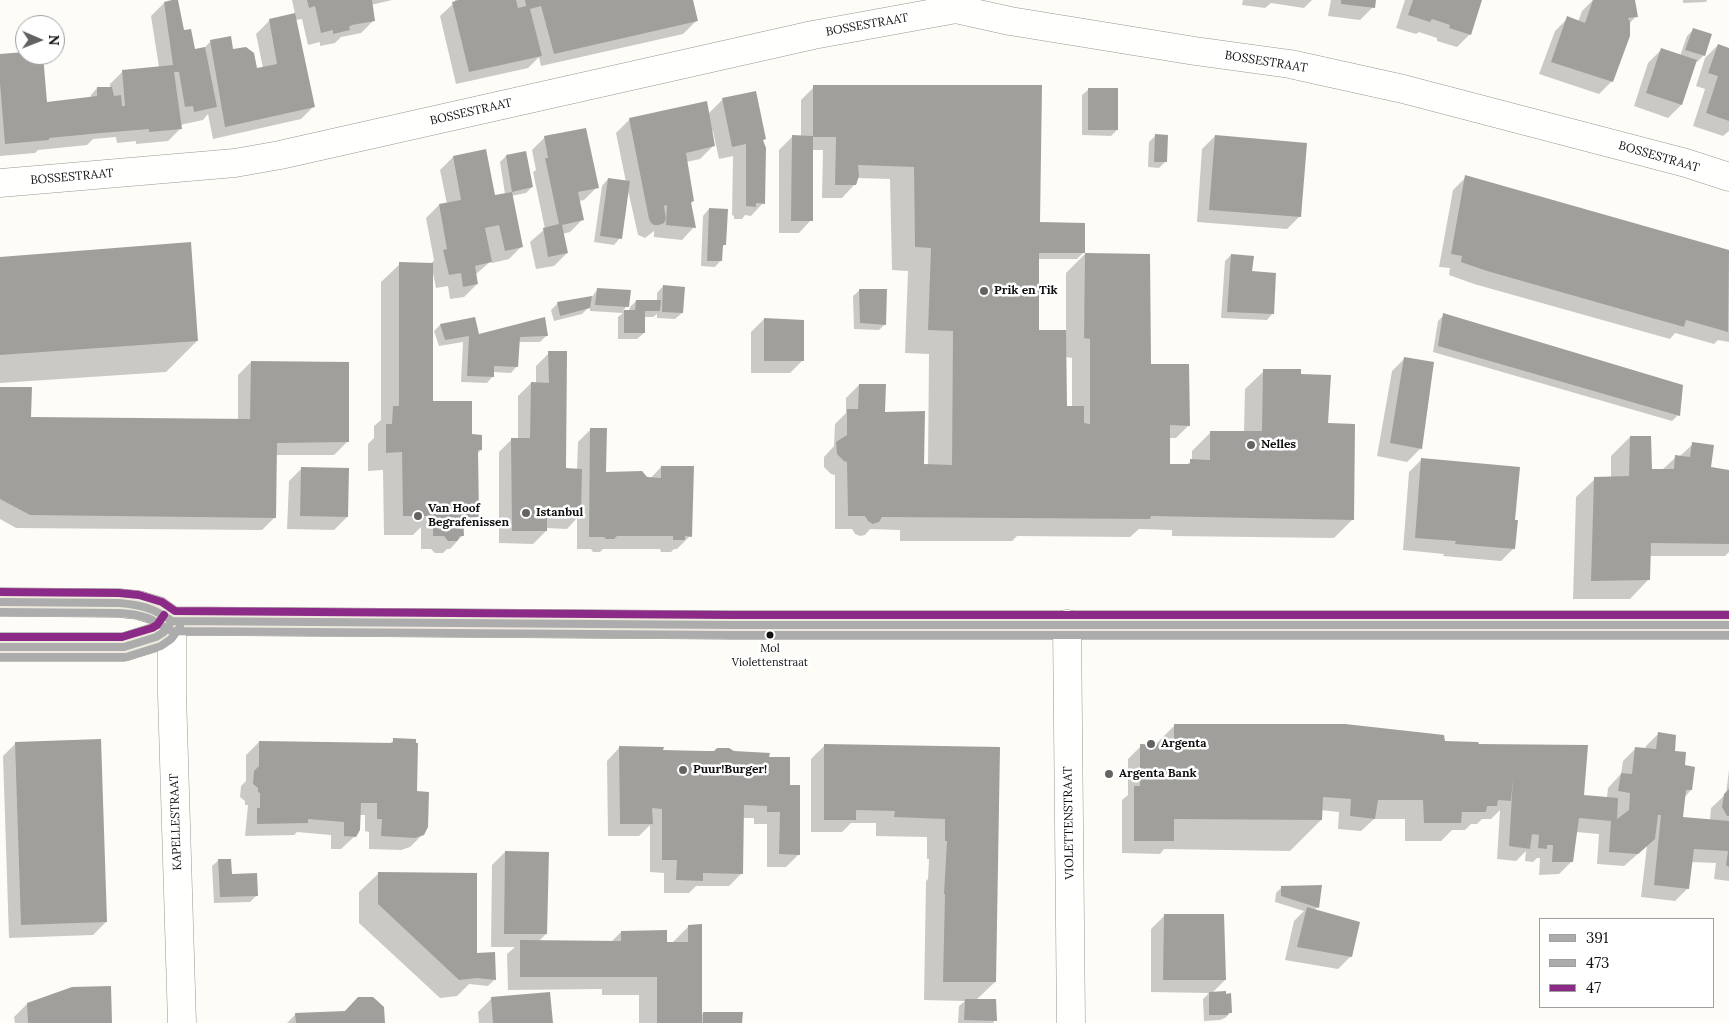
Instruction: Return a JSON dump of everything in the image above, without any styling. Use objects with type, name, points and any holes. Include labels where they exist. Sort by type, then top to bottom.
[{"type":"main road","points":[[0,602],[119,603],[138,605],[158,611],[172,620],[724,625],[1729,625]]},
{"type":"main road","points":[[0,647],[124,647],[156,637],[164,632],[172,620]]},
{"type":"street","name":"BOSSESTRAAT","points":[[0,183],[235,163],[956,4],[1010,21],[1195,51],[1290,64],[1403,88],[1686,163],[1729,178]]},
{"type":"street","name":"KAPELLESTRAAT","points":[[172,620],[172,686],[182,1023]]},
{"type":"street","name":"VIOLETTENSTRAAT","points":[[1067,624],[1072,1023]]},
{"type":"building","points":[[178,0],[184,30],[191,29],[195,49],[205,47],[217,107],[194,112],[193,106],[185,107],[179,72],[174,72],[182,129],[149,132],[149,129],[101,133],[5,144],[0,83],[0,54],[15,53],[15,65],[44,65],[47,102],[97,96],[97,87],[112,87],[114,96],[121,95],[122,106],[125,106],[122,70],[173,65],[164,2]]},
{"type":"building","points":[[307,0],[372,0],[375,21],[352,25],[349,27],[350,30],[333,34],[333,30],[321,33],[315,6],[309,8]]},
{"type":"building","points":[[459,0],[516,0],[518,8],[526,6],[525,0],[693,0],[698,21],[554,54],[541,6],[530,9],[542,56],[469,72],[452,2]]},
{"type":"building","points":[[1341,0],[1376,0],[1375,8],[1341,4]]},
{"type":"building","points":[[1413,0],[1482,0],[1471,35],[1449,28],[1450,25],[1432,19],[1430,22],[1408,15]]},
{"type":"building","points":[[1593,0],[1635,0],[1638,17],[1628,18],[1630,22],[1630,36],[1613,82],[1551,62],[1567,16],[1585,23]]},
{"type":"building","points":[[295,13],[315,107],[225,127],[210,40],[231,36],[233,49],[246,47],[254,53],[257,68],[277,64],[269,19]]},
{"type":"building","points":[[1693,28],[1712,34],[1705,56],[1685,50]]},
{"type":"building","points":[[1718,44],[1729,48],[1729,121],[1706,113],[1718,76],[1708,73]]},
{"type":"building","points":[[1661,48],[1697,60],[1682,105],[1646,93]]},
{"type":"building","points":[[813,85],[1042,85],[1040,222],[1085,223],[1085,253],[1150,254],[1151,364],[1189,364],[1190,426],[1170,425],[1170,464],[1190,464],[1190,459],[1210,460],[1210,431],[1262,431],[1263,369],[1301,369],[1301,374],[1331,375],[1328,423],[1355,424],[1354,520],[1151,516],[1150,519],[882,517],[879,522],[873,524],[865,516],[848,516],[847,462],[837,454],[836,442],[847,435],[847,409],[858,409],[859,384],[886,384],[885,412],[925,411],[924,464],[952,465],[953,331],[928,330],[931,248],[915,247],[914,167],[858,165],[859,176],[856,185],[835,185],[836,137],[813,137]],"holes":[[[1039,253],[1085,253],[1084,338],[1090,339],[1090,424],[1084,423],[1084,406],[1067,406],[1066,330],[1039,330]]]},
{"type":"building","points":[[1088,88],[1118,88],[1118,130],[1088,130]]},
{"type":"building","points":[[756,91],[766,139],[763,140],[766,148],[765,204],[756,203],[756,207],[746,206],[746,144],[732,147],[722,98]]},
{"type":"building","points":[[707,101],[715,146],[686,153],[694,201],[691,202],[696,228],[666,225],[667,205],[664,206],[666,219],[664,223],[654,225],[649,219],[629,118]]},
{"type":"building","points":[[586,128],[599,188],[578,192],[584,220],[562,225],[568,253],[548,257],[543,228],[559,224],[545,158],[548,158],[544,136]]},
{"type":"building","points":[[1155,134],[1168,135],[1167,162],[1154,162]]},
{"type":"building","points":[[792,135],[813,136],[813,221],[791,221]]},
{"type":"building","points":[[1215,135],[1307,143],[1301,217],[1209,210]]},
{"type":"building","points":[[486,149],[495,195],[512,192],[523,247],[505,251],[499,225],[485,228],[492,262],[475,266],[478,284],[463,287],[461,273],[449,275],[443,250],[447,249],[439,204],[461,200],[453,156]]},
{"type":"building","points":[[526,151],[533,187],[512,192],[506,155]]},
{"type":"building","points":[[1465,175],[1729,250],[1728,332],[1686,320],[1684,327],[1461,262],[1462,256],[1451,254]]},
{"type":"building","points":[[608,178],[630,181],[622,239],[600,236]]},
{"type":"building","points":[[709,208],[728,209],[726,245],[723,245],[722,261],[707,261]]},
{"type":"building","points":[[191,242],[198,341],[0,355],[0,257]]},
{"type":"building","points":[[1231,254],[1254,256],[1252,271],[1276,273],[1274,314],[1227,312]]},
{"type":"building","points":[[399,262],[433,263],[433,401],[472,401],[472,434],[482,435],[482,450],[478,450],[479,517],[463,517],[464,536],[460,536],[457,541],[448,541],[444,536],[433,536],[433,516],[403,516],[402,452],[386,453],[386,424],[392,424],[393,406],[399,406]]},
{"type":"building","points":[[663,285],[685,287],[683,313],[662,312]]},
{"type":"building","points":[[597,288],[631,290],[629,307],[595,305]]},
{"type":"building","points":[[859,289],[887,289],[886,325],[860,323]]},
{"type":"building","points":[[592,296],[590,308],[560,316],[557,302]]},
{"type":"building","points":[[636,300],[661,300],[660,311],[645,311],[645,333],[624,333],[624,310],[635,310]]},
{"type":"building","points":[[1443,313],[1683,385],[1680,416],[1438,346]]},
{"type":"building","points":[[475,317],[479,334],[545,317],[548,336],[520,337],[518,367],[494,366],[494,377],[467,376],[469,336],[445,340],[440,324]]},
{"type":"building","points":[[764,318],[804,320],[804,361],[764,361]]},
{"type":"building","points":[[548,351],[567,351],[566,468],[582,469],[581,516],[547,516],[547,531],[512,531],[511,438],[530,438],[531,382],[549,383]]},
{"type":"building","points":[[1404,357],[1434,362],[1422,449],[1390,443]]},
{"type":"building","points":[[251,361],[349,362],[349,442],[277,443],[276,518],[30,515],[0,499],[0,387],[32,387],[31,417],[250,419]]},
{"type":"building","points":[[590,428],[607,428],[606,472],[642,471],[647,477],[661,478],[661,466],[694,466],[692,537],[685,536],[685,540],[673,540],[673,536],[617,536],[614,539],[589,537]]},
{"type":"building","points":[[1630,436],[1651,436],[1652,469],[1674,469],[1675,455],[1690,457],[1692,442],[1714,445],[1711,467],[1729,470],[1729,544],[1651,543],[1650,580],[1591,581],[1594,477],[1629,476]]},
{"type":"building","points":[[1421,458],[1520,467],[1515,520],[1518,520],[1515,549],[1455,544],[1456,541],[1415,538]]},
{"type":"building","points":[[301,467],[349,468],[348,517],[300,516]]},
{"type":"building","points":[[1174,724],[1345,724],[1444,735],[1445,741],[1478,742],[1479,744],[1588,745],[1584,795],[1618,798],[1617,819],[1629,810],[1630,793],[1618,791],[1621,773],[1632,774],[1635,747],[1656,749],[1658,732],[1676,735],[1675,751],[1686,752],[1685,765],[1695,767],[1692,790],[1686,790],[1683,817],[1729,821],[1729,867],[1726,865],[1728,851],[1694,849],[1689,889],[1654,885],[1661,815],[1658,815],[1655,839],[1638,854],[1609,852],[1611,821],[1579,818],[1573,862],[1552,862],[1553,845],[1547,845],[1547,849],[1538,848],[1539,835],[1532,834],[1530,849],[1509,846],[1513,778],[1511,801],[1498,800],[1497,806],[1487,806],[1486,812],[1462,812],[1461,823],[1424,823],[1423,800],[1378,800],[1375,819],[1350,816],[1351,799],[1323,797],[1322,820],[1174,819],[1174,841],[1134,841],[1134,786],[1140,786],[1140,744],[1174,745]]},
{"type":"building","points":[[393,738],[416,739],[416,743],[418,743],[417,791],[429,792],[428,827],[424,835],[415,838],[381,836],[382,819],[377,819],[377,803],[361,803],[360,830],[356,837],[344,836],[344,822],[308,819],[308,823],[257,824],[257,808],[260,808],[260,793],[253,784],[254,771],[259,766],[259,741],[393,743]]},
{"type":"building","points":[[101,739],[107,922],[21,925],[15,742]]},
{"type":"building","points":[[824,744],[1000,747],[996,982],[943,982],[947,841],[945,841],[945,819],[894,817],[895,811],[856,810],[856,820],[824,820]]},
{"type":"building","points":[[619,746],[664,747],[663,750],[704,751],[729,748],[734,751],[770,753],[769,757],[790,757],[790,785],[800,785],[800,855],[779,854],[780,812],[767,812],[767,806],[744,805],[743,874],[703,873],[703,881],[676,880],[677,860],[662,860],[662,809],[652,808],[653,824],[620,824]]},
{"type":"building","points":[[1729,789],[1729,816],[1727,816],[1722,807],[1724,794]]},
{"type":"building","points":[[505,851],[549,852],[547,934],[504,934]]},
{"type":"building","points":[[218,859],[231,859],[232,874],[257,873],[258,896],[220,897]]},
{"type":"building","points":[[378,872],[477,873],[477,953],[495,952],[496,980],[477,978],[459,980],[378,904]]},
{"type":"building","points":[[1322,885],[1319,908],[1281,896],[1281,886]]},
{"type":"building","points":[[1307,907],[1360,922],[1352,957],[1297,947]]},
{"type":"building","points":[[1164,914],[1224,914],[1226,980],[1163,980]]},
{"type":"building","points":[[702,924],[702,1023],[657,1023],[657,977],[520,977],[520,940],[621,941],[621,931],[667,930],[667,942],[688,942],[688,925]]},
{"type":"building","points":[[111,986],[112,1023],[28,1023],[27,1003],[72,987]]},
{"type":"building","points":[[1226,991],[1226,994],[1231,993],[1232,1013],[1228,1013],[1228,1015],[1209,1015],[1209,992]]},
{"type":"building","points":[[550,992],[553,1023],[493,1023],[491,997]]},
{"type":"building","points":[[358,997],[373,997],[384,1007],[385,1023],[296,1023],[295,1013],[345,1011]]},
{"type":"building","points":[[965,999],[996,999],[997,1021],[964,1020]]},
{"type":"building","points":[[703,1012],[743,1012],[742,1023],[703,1023]]},
{"type":"transit line","name":"47","points":[[0,592],[119,593],[139,595],[162,602],[175,611],[733,615],[1729,615]]},
{"type":"transit line","name":"391","points":[[0,602],[119,603],[153,610],[172,621],[733,625],[1729,625]]},
{"type":"transit line","name":"473","points":[[0,612],[118,613],[141,616],[172,631],[733,635],[1729,635]]},
{"type":"transit line","name":"47","points":[[0,637],[122,637],[152,628],[157,625],[164,615]]},
{"type":"transit line","name":"391","points":[[0,647],[124,647],[156,637],[164,632],[172,621]]},
{"type":"transit line","name":"473","points":[[0,657],[126,657],[161,646],[171,639],[180,627]]},
{"type":"place","name":"Prik en Tik","points":[[984,291]]},
{"type":"place","name":"Nelles","points":[[1251,445]]},
{"type":"place","name":"Istanbul","points":[[526,513]]},
{"type":"place","name":"Van Hoof Begrafenissen","points":[[418,516]]},
{"type":"place","name":"Mol Violettenstraat","points":[[770,635]]},
{"type":"place","name":"Argenta","points":[[1151,744]]},
{"type":"place","name":"Puur!Burger!","points":[[683,770]]},
{"type":"place","name":"Argenta Bank","points":[[1109,774]]}]
